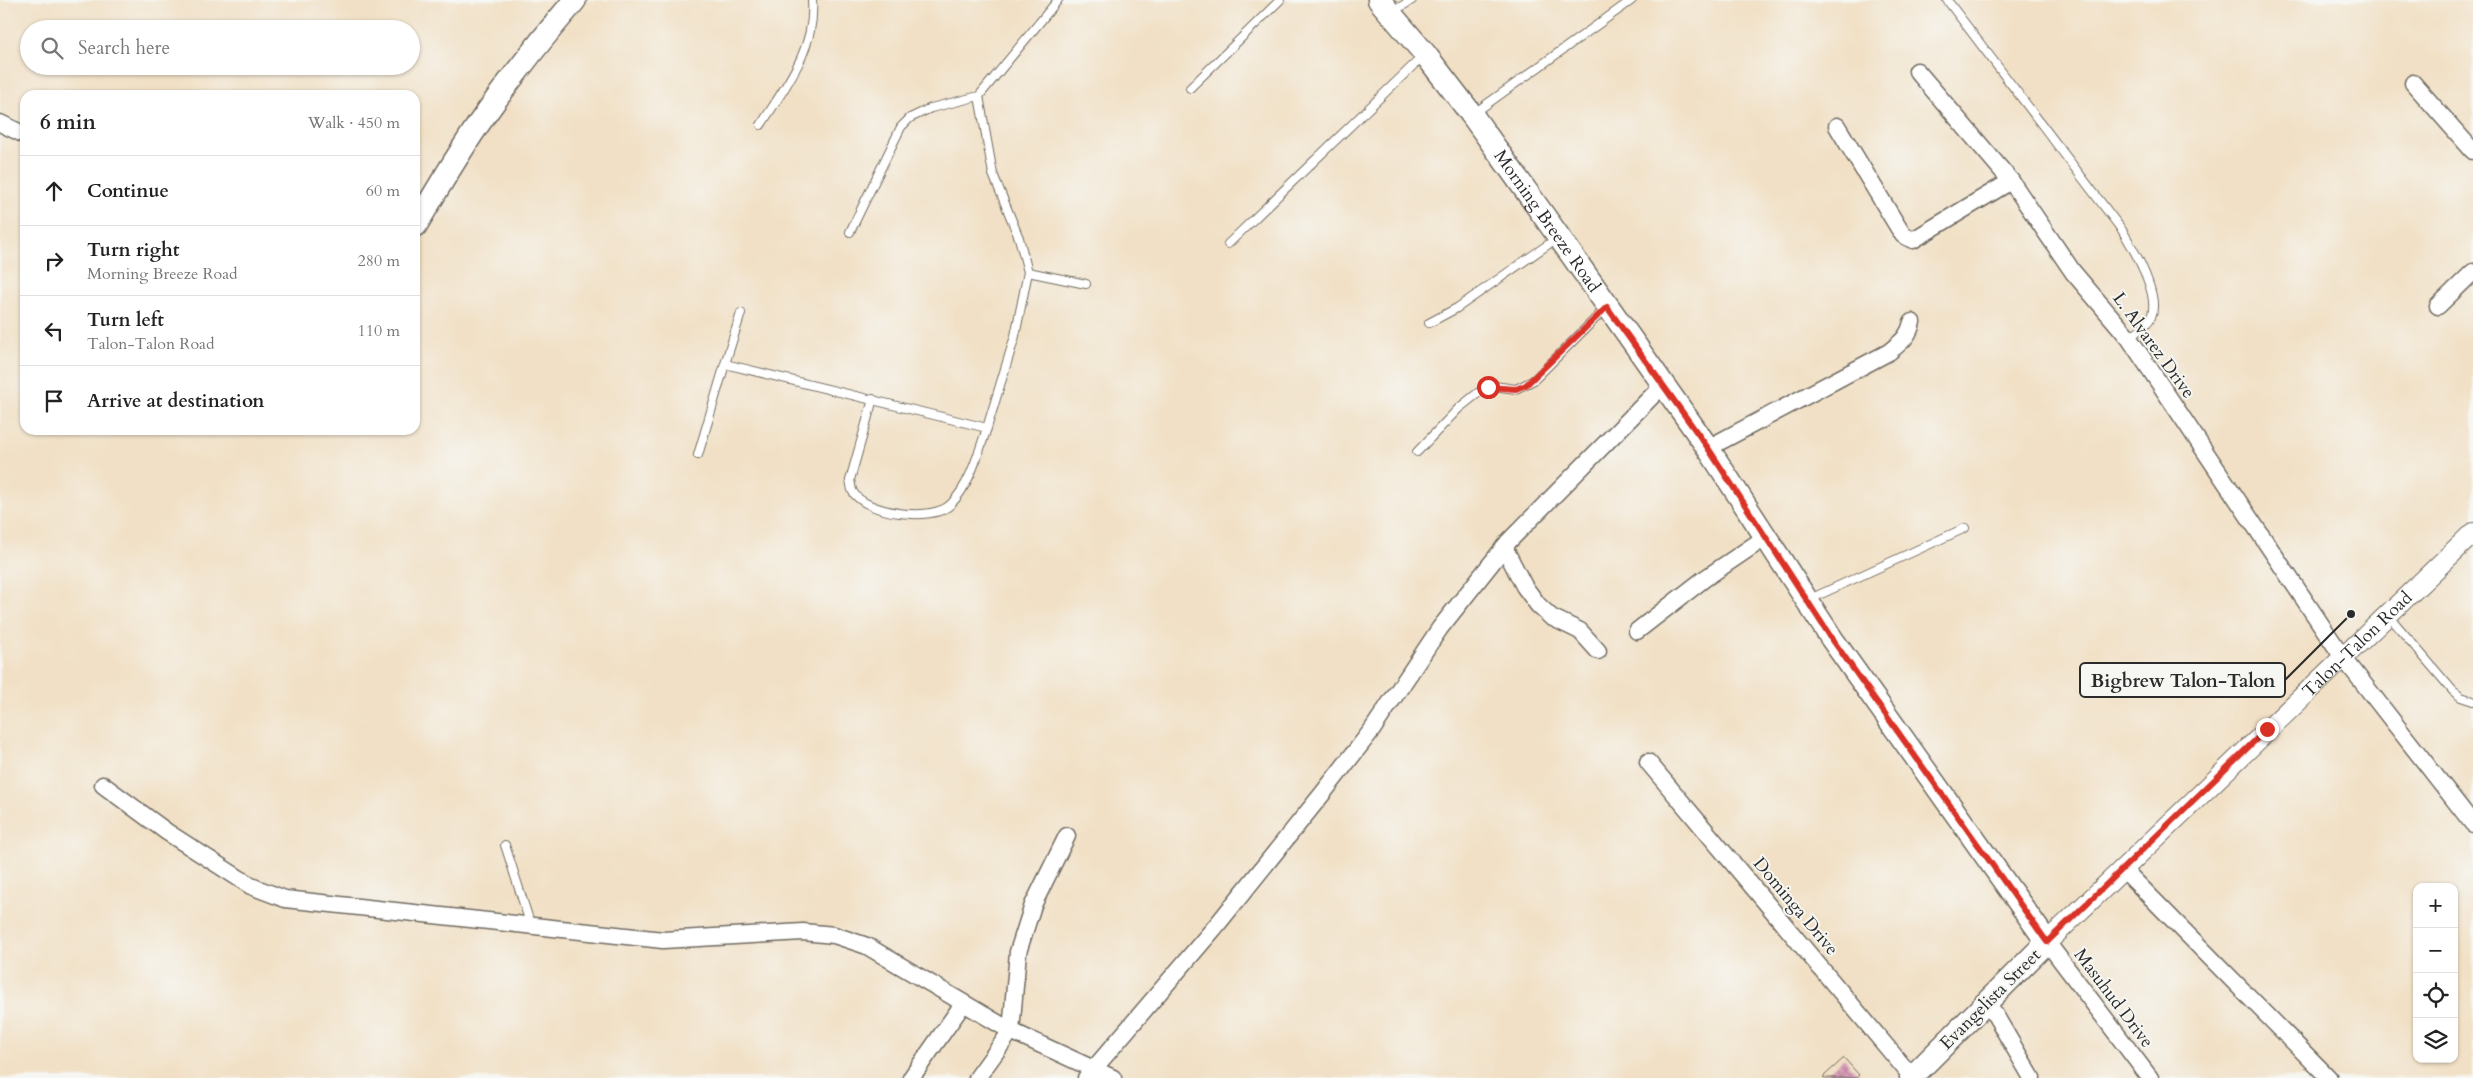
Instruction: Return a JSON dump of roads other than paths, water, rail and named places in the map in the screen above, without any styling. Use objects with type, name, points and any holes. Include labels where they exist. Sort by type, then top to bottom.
[{"type":"main road","points":[[420,218],[456,158],[491,106],[533,50],[575,0]]},
{"type":"main road","name":"Morning Breeze Road","points":[[1385,7],[1425,54],[1472,115],[1559,237],[1662,386],[1708,448],[1806,601],[2047,942]]},
{"type":"main road","name":"Evangelista Street","points":[[1912,1078],[2047,942]]},
{"type":"street","name":"L. Alvarez Drive","points":[[1917,71],[2011,181],[2073,272],[2129,338],[2342,656],[2473,824]]},
{"type":"street","points":[[2413,83],[2473,150]]},
{"type":"street","points":[[0,123],[20,133]]},
{"type":"street","points":[[1837,126],[1898,227],[1909,239],[1913,240],[2011,181]]},
{"type":"street","points":[[2438,306],[2473,272]]},
{"type":"street","points":[[1708,448],[1889,352],[1910,334],[1912,322]]},
{"type":"street","points":[[1089,1074],[1216,926],[1342,769],[1372,730],[1440,628],[1504,547],[1662,386]]},
{"type":"street","name":"Talon-Talon Road","points":[[2047,942],[2342,656],[2388,615],[2473,533]]},
{"type":"street","points":[[1637,631],[1704,580],[1766,537]]},
{"type":"street","points":[[1504,547],[1524,586],[1538,605],[1551,617],[1580,631],[1598,651]]},
{"type":"street","name":"Dominga Drive","points":[[1648,762],[1912,1078]]},
{"type":"street","points":[[103,785],[167,832],[251,886],[267,894],[285,899],[663,940],[803,932],[834,935],[867,946],[963,1004],[1089,1074],[1113,1078]]},
{"type":"street","points":[[977,1078],[1011,1031],[1018,952],[1033,905],[1067,836]]},
{"type":"street","points":[[2123,869],[2329,1078]]},
{"type":"street","name":"Masuhud Drive","points":[[2047,942],[2150,1078]]},
{"type":"street","points":[[1987,1001],[2032,1078]]},
{"type":"street","points":[[911,1078],[963,1004]]},
{"type":"lane","points":[[761,125],[804,56],[811,32],[812,0]]},
{"type":"lane","points":[[850,232],[901,127],[910,118],[931,108],[979,96],[1058,0]]},
{"type":"lane","points":[[1190,88],[1280,0]]},
{"type":"lane","points":[[1385,7],[1412,0]]},
{"type":"lane","points":[[1472,115],[1632,0]]},
{"type":"lane","points":[[1947,0],[2122,230],[2140,261],[2148,280],[2153,312],[2147,324],[2129,338]]},
{"type":"lane","points":[[1228,244],[1425,54]]},
{"type":"lane","points":[[873,399],[850,480],[853,492],[857,496],[887,510],[925,514],[938,512],[948,506],[964,486],[987,428],[1015,336],[1028,272],[1019,238],[993,174],[979,96]]},
{"type":"lane","points":[[1429,323],[1457,308],[1559,237]]},
{"type":"lane","points":[[1028,272],[1086,284]]},
{"type":"lane","points":[[1417,452],[1460,408],[1483,389],[1494,386],[1516,389],[1534,380],[1607,307]]},
{"type":"lane","points":[[698,455],[741,313]]},
{"type":"lane","points":[[725,364],[987,428]]},
{"type":"lane","points":[[1806,601],[1965,528]]},
{"type":"lane","points":[[2388,615],[2453,691],[2461,697],[2473,701]]},
{"type":"lane","points":[[505,845],[531,926]]},
{"type":"place","name":"Bigbrew Talon-Talon","points":[[2351,614]]}]
